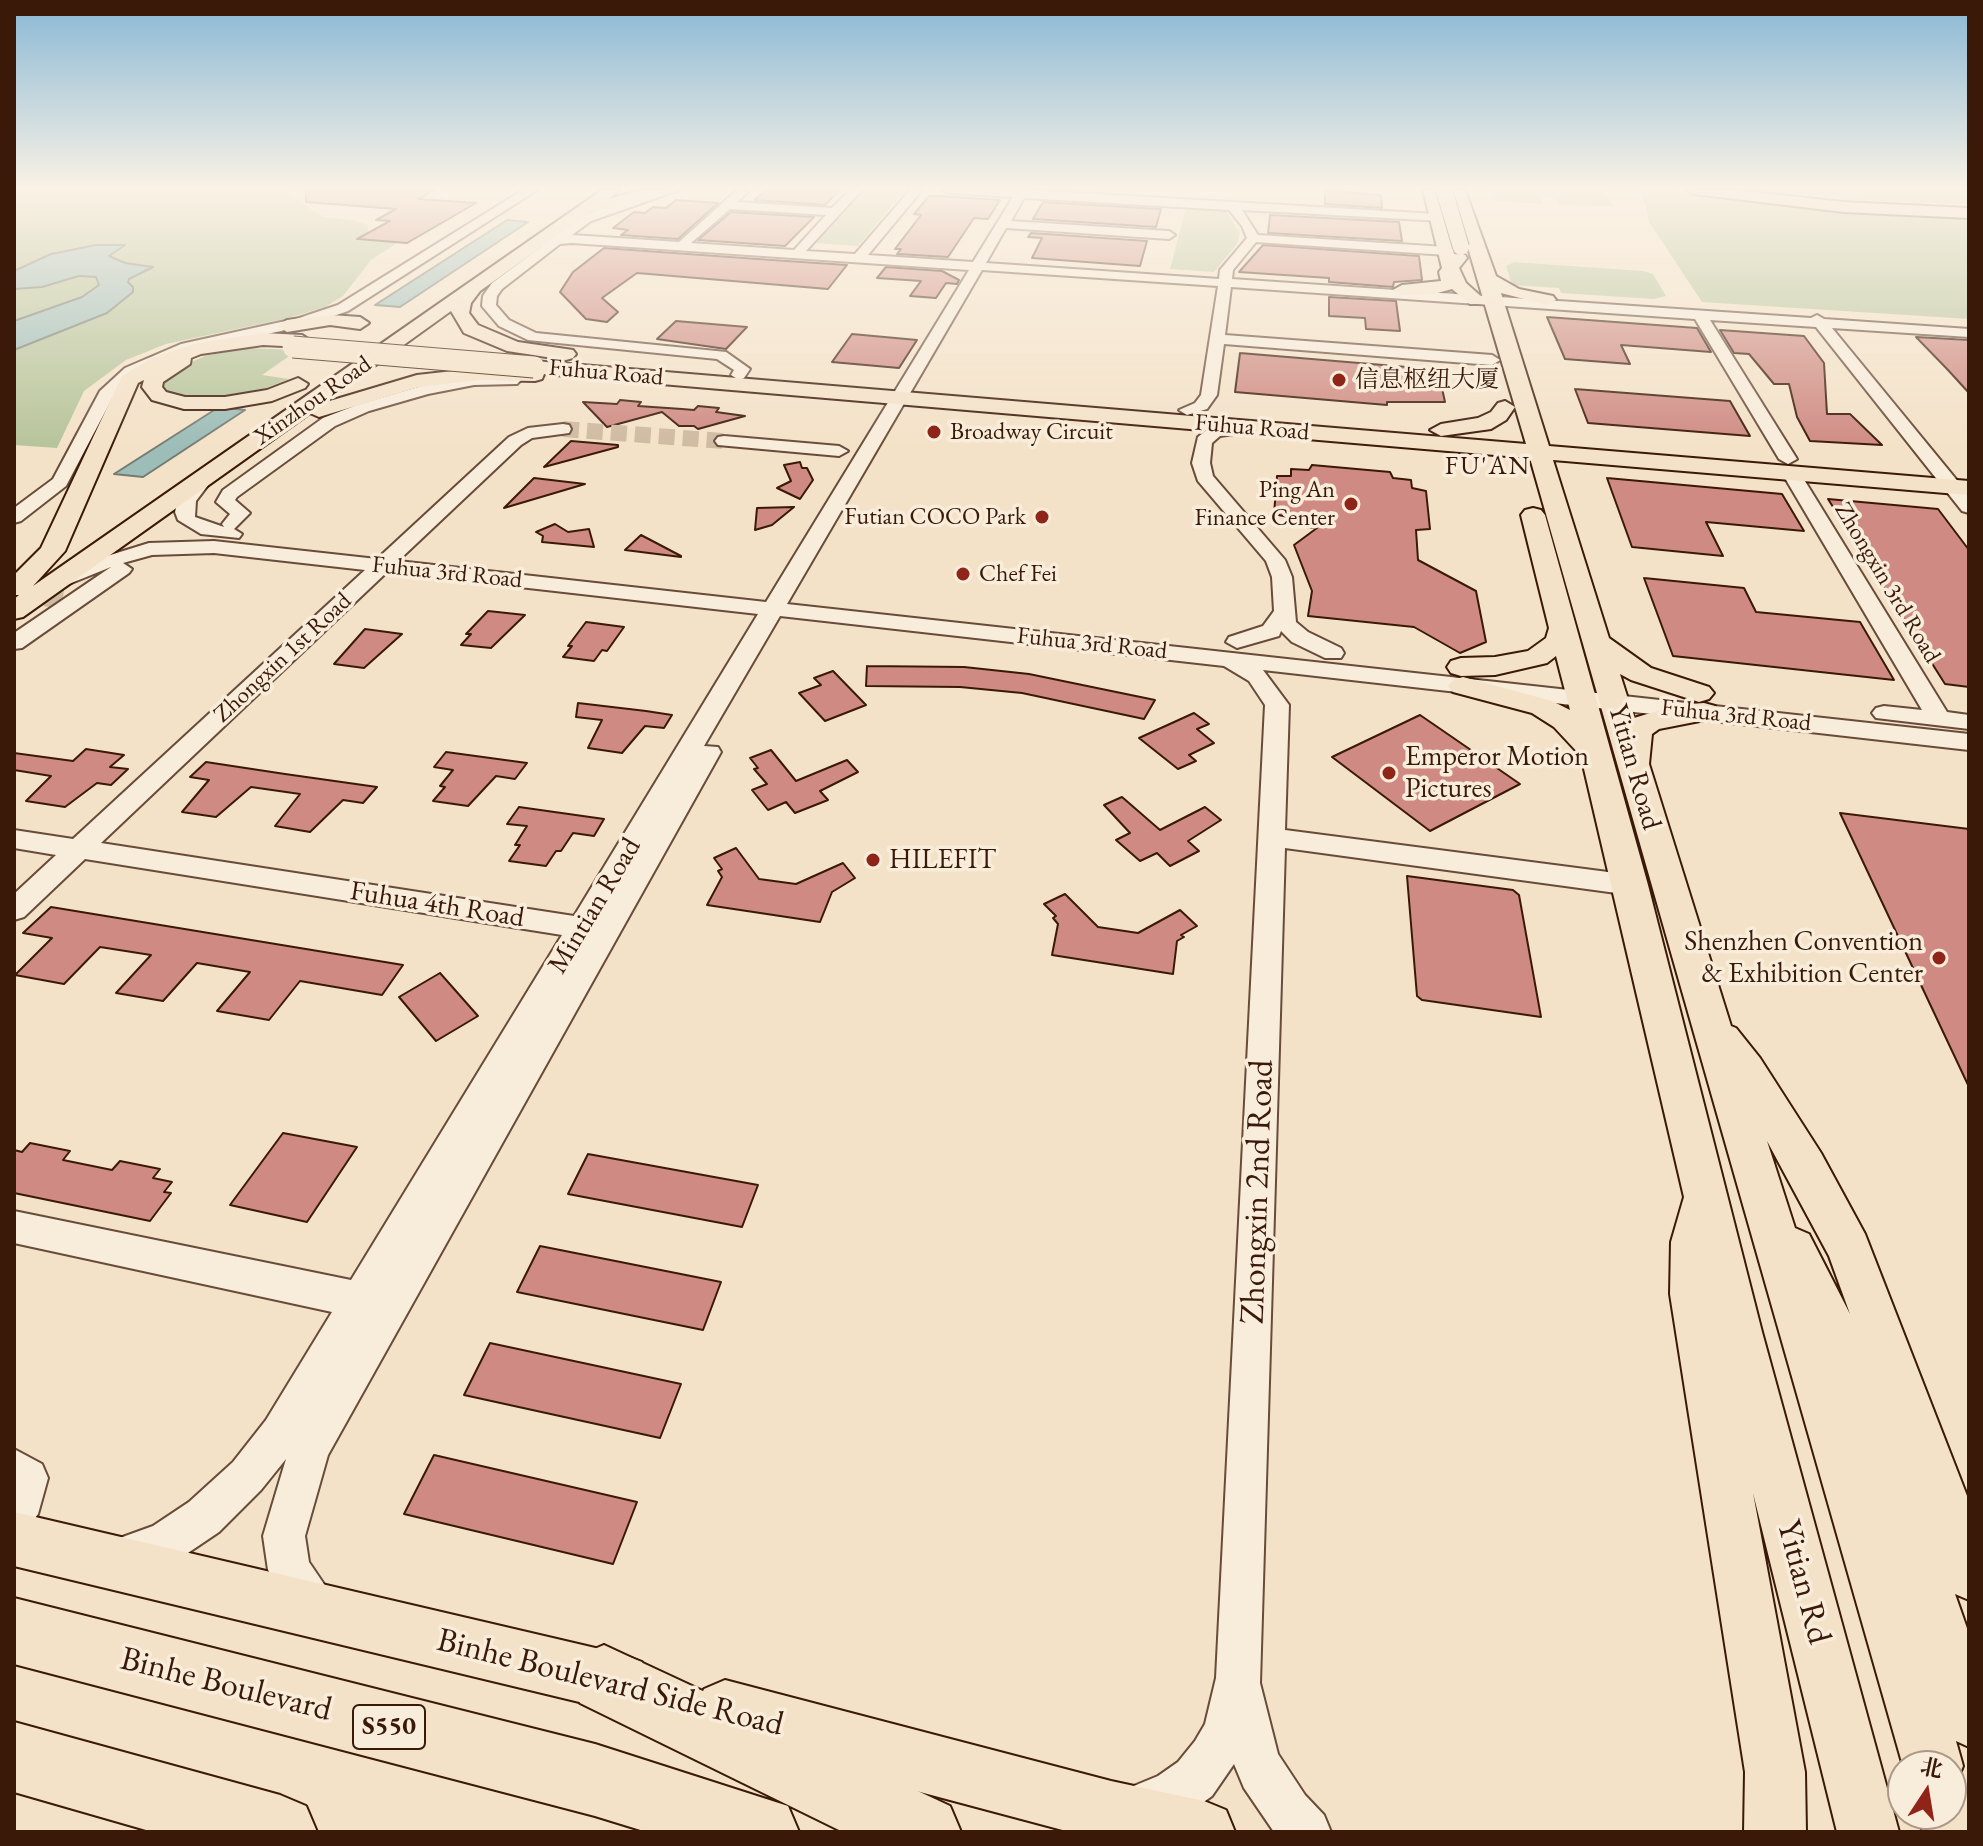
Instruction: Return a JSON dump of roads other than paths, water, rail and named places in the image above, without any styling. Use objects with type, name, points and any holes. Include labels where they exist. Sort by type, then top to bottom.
[{"type":"highway","name":"Binhe Boulevard","points":[[14,1631],[595,1780],[762,1832]]},
{"type":"highway","points":[[604,1679],[736,1745],[924,1832]]},
{"type":"highway","points":[[14,1757],[280,1832]]},
{"type":"main road","name":"Xinzhou Road","points":[[15,597],[240,434],[473,276]]},
{"type":"main road","name":"Xinzhou Road","points":[[15,597],[62,595],[206,476],[489,276]]},
{"type":"main road","points":[[1407,293],[1443,287],[1450,282],[1448,276]]},
{"type":"main road","name":"Yitian Road","points":[[1474,276],[1483,291],[1516,408]]},
{"type":"main road","name":"Yitian Road","points":[[1474,276],[1483,291]]},
{"type":"main road","points":[[1486,276],[1483,291],[1511,292],[1541,302]]},
{"type":"main road","points":[[474,287],[462,303],[460,313],[463,322],[498,343],[532,351],[680,365],[732,378]]},
{"type":"main road","points":[[311,375],[259,398],[217,404],[167,400],[152,387],[154,379],[164,370],[199,354],[294,338],[330,320],[369,320],[447,292]]},
{"type":"main road","points":[[1407,293],[1456,305],[1491,321],[1514,308],[1541,302]]},
{"type":"main road","points":[[240,434],[259,409],[311,375],[369,320]]},
{"type":"main road","name":"Yitian Road","points":[[1491,321],[1492,360],[1533,444],[1549,486],[1596,641],[1596,691]]},
{"type":"main road","points":[[15,597],[52,551],[129,380],[166,359],[198,349],[255,340],[294,338]]},
{"type":"main road","name":"Fuhua Road","points":[[294,338],[908,393],[1166,421],[1244,421],[1533,444],[1648,448],[1789,466]]},
{"type":"main road","points":[[263,436],[346,400],[449,376],[513,373],[595,380],[732,378]]},
{"type":"main road","name":"Fuhua Road","points":[[908,393],[1187,410],[1244,421]]},
{"type":"main road","points":[[1516,408],[1533,444],[1482,454],[1434,437],[1483,424],[1516,408]]},
{"type":"main road","name":"Yitian Road","points":[[1533,444],[1563,627],[1596,691],[1616,761],[1709,1025],[1759,1189],[1806,1272],[1826,1353]]},
{"type":"main road","name":"Fuhua Road","points":[[1533,444],[1612,458],[1789,466],[1958,480]]},
{"type":"main road","points":[[1549,486],[1556,470],[1564,465],[1612,458]]},
{"type":"main road","points":[[1462,676],[1537,657],[1558,642],[1563,627]]},
{"type":"main road","points":[[1596,641],[1615,658],[1641,674],[1702,702]]},
{"type":"main road","points":[[1462,676],[1542,707],[1565,720],[1616,761],[1637,731],[1648,722],[1677,714],[1702,702]]},
{"type":"main road","name":"Yitian Road","points":[[1616,761],[1631,885],[1738,1332]]},
{"type":"main road","points":[[1709,1025],[1754,1081],[1834,1218],[1969,1572]]},
{"type":"main road","points":[[1705,1196],[1691,1266],[1695,1309],[1775,1772],[1775,1832]]},
{"type":"main road","name":"Yitian Rd","points":[[1738,1332],[1868,1832]]},
{"type":"main road","points":[[1826,1353],[1969,1717]]},
{"type":"main road","points":[[1826,1353],[1929,1750]]},
{"type":"main road","name":"Binhe Boulevard Side Road","points":[[14,1539],[604,1679],[1111,1812],[1204,1832]]},
{"type":"street","points":[[369,320],[424,276]]},
{"type":"street","points":[[507,276],[497,286],[489,301],[492,312],[524,334],[540,358]]},
{"type":"street","name":"Mintian Road","points":[[318,1611],[289,1570],[284,1536],[287,1518],[313,1442],[375,1304],[585,937],[977,276]]},
{"type":"street","points":[[1213,276],[1227,281],[1407,293],[1483,291]]},
{"type":"street","points":[[1187,410],[1201,406],[1209,395],[1228,276]]},
{"type":"street","points":[[1541,302],[1819,321],[1958,480],[1969,507]]},
{"type":"street","points":[[1541,302],[1969,331]]},
{"type":"street","name":"Zhongxin 3rd Road","points":[[1700,315],[1939,719]]},
{"type":"street","points":[[14,517],[60,482],[116,381],[158,357],[220,339],[294,338]]},
{"type":"street","points":[[1218,339],[1492,360]]},
{"type":"street","points":[[62,595],[126,567],[147,561],[172,560],[217,539],[241,513],[227,505],[226,497],[329,422],[363,408],[474,380],[511,381],[540,358],[718,355],[740,367],[742,371],[732,378]]},
{"type":"street","name":"Mintian Road","points":[[786,602],[858,466],[908,393]]},
{"type":"street","points":[[1209,395],[1219,406],[1244,421]]},
{"type":"street","points":[[1166,421],[1188,428],[1204,441]]},
{"type":"street","points":[[1217,658],[1240,665],[1257,676],[1277,705],[1295,685],[1336,662],[1286,624],[1279,566],[1204,477],[1201,463],[1204,441],[1215,432],[1244,421]]},
{"type":"street","name":"Zhongxin 1st Road","points":[[14,910],[515,441],[528,433],[563,429]]},
{"type":"street","points":[[724,441],[839,451],[851,445],[871,444]]},
{"type":"street","points":[[839,451],[840,459],[858,466]]},
{"type":"street","points":[[206,476],[187,500],[184,512],[187,520],[208,530],[217,539]]},
{"type":"street","points":[[14,643],[62,595],[133,553],[217,539]]},
{"type":"street","name":"Fuhua 3rd Road","points":[[217,539],[389,559],[419,557],[746,594],[786,602],[1217,658],[1336,662],[1702,702],[1969,722]]},
{"type":"street","name":"Fuhua 3rd Road","points":[[786,602],[1237,642],[1336,662]]},
{"type":"street","points":[[1237,642],[1271,631],[1283,614]]},
{"type":"street","name":"Fuhua 3rd Road","points":[[1702,702],[1969,742]]},
{"type":"street","name":"Zhongxin 2nd Road","points":[[1277,705],[1239,1678],[1246,1726],[1261,1771],[1288,1812],[1307,1832]]},
{"type":"street","points":[[1272,837],[1631,885]]},
{"type":"street","name":"Fuhua 4th Road","points":[[14,839],[72,856],[585,937]]},
{"type":"street","name":"Fuhua 4th Road","points":[[14,855],[72,856]]},
{"type":"street","points":[[14,1227],[375,1304]]},
{"type":"street","name":"Mintian Road","points":[[109,1561],[164,1544],[184,1533],[223,1501],[280,1434],[375,1304]]},
{"type":"street","points":[[14,1469],[28,1478],[23,1499],[14,1511]]},
{"type":"street","name":"Zhongxin 2nd Road","points":[[1111,1812],[1152,1805],[1195,1779],[1212,1758],[1226,1732],[1239,1678]]},
{"type":"water","points":[[14,276],[79,276],[42,287],[14,289]]},
{"type":"water","points":[[81,276],[135,276],[128,282],[133,292],[107,313],[14,350],[14,321],[82,297],[99,285],[96,277]]},
{"type":"water","points":[[420,276],[446,276],[400,307],[375,305]]},
{"type":"water","points":[[219,407],[245,410],[143,477],[114,474]]},
{"type":"tunnel","points":[[563,429],[724,441]]},
{"type":"tunnel","points":[[14,592],[63,598]]},
{"type":"place","name":"信息枢纽大厦","points":[[1339,380]]},
{"type":"place","name":"Broadway Circuit","points":[[934,432]]},
{"type":"place","name":"Ping An Finance Center","points":[[1351,504]]},
{"type":"place","name":"Futian COCO Park","points":[[1042,517]]},
{"type":"place","name":"Chef Fei","points":[[963,574]]},
{"type":"place","name":"Emperor Motion Pictures","points":[[1389,773]]},
{"type":"place","name":"HILEFIT","points":[[873,860]]},
{"type":"place","name":"Shenzhen Convention & Exhibition Center","points":[[1939,958]]},
{"type":"district","name":"FU'AN","points":[[1488,467]]}]
